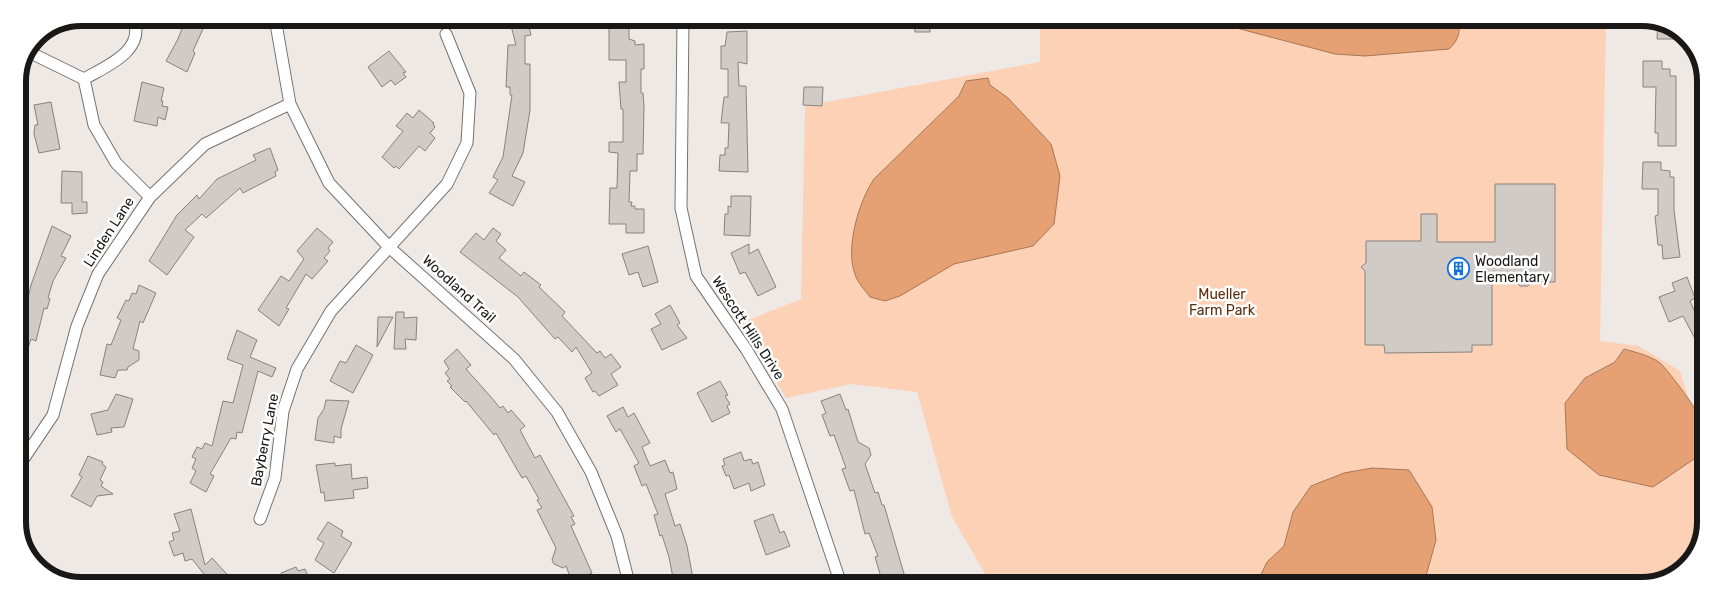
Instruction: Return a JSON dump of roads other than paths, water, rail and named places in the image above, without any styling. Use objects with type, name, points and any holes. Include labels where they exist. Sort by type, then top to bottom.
[{"type":"street","points":[[84,79],[111,64],[133,46],[136,37],[136,26]]},
{"type":"street","name":"Woodland Trail","points":[[276,26],[290,104],[329,183],[389,247],[514,359],[557,412],[591,472],[617,536],[627,577]]},
{"type":"street","name":"Wescott Hills Drive","points":[[683,26],[681,208],[696,276],[746,349],[782,408],[839,577]]},
{"type":"street","name":"Bayberry Lane","points":[[260,519],[275,478],[282,411],[297,369],[331,311],[447,184],[467,143],[470,93],[446,34]]},
{"type":"street","points":[[34,54],[84,79]]},
{"type":"street","points":[[84,79],[94,125],[116,164],[150,197]]},
{"type":"street","name":"Linden Lane","points":[[26,455],[53,415],[77,326],[98,274],[150,197],[205,144],[290,104]]},
{"type":"place","name":"Woodland Elementary","points":[[1459,269]]},
{"type":"park label","name":"Mueller Farm Park","points":[[1222,302]]}]
